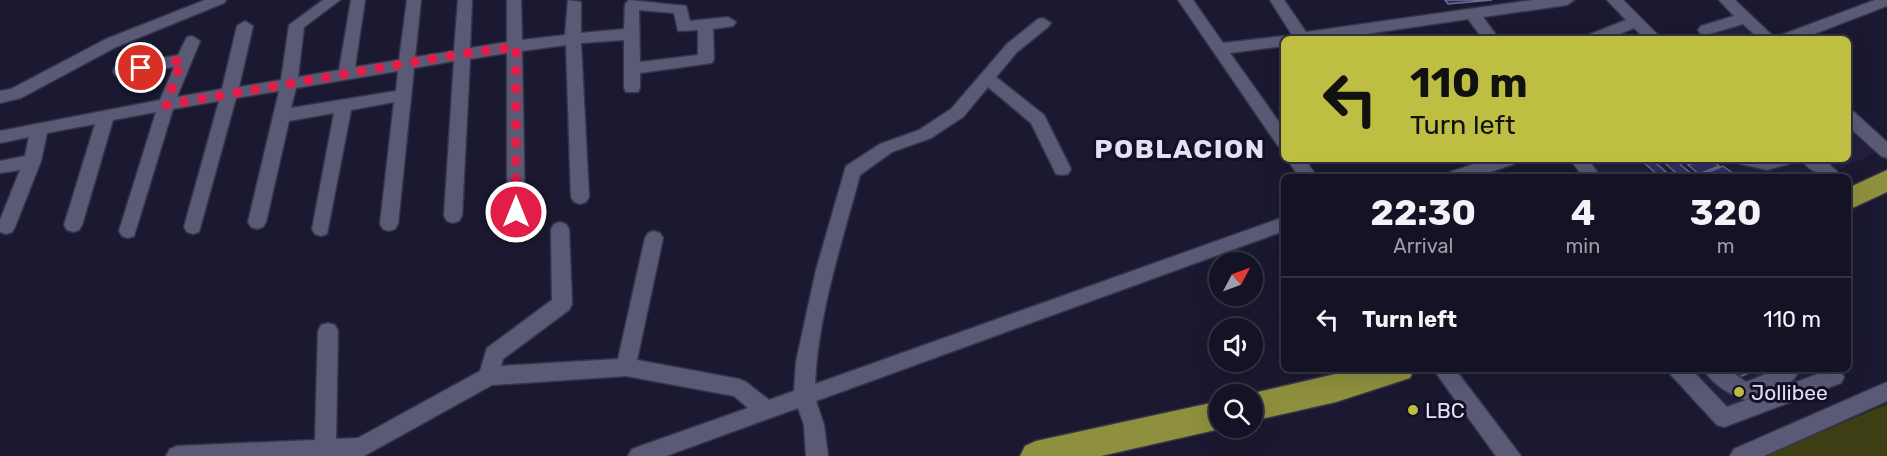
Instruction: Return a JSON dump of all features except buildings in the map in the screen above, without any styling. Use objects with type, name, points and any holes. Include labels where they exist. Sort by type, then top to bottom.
[{"type":"highway","points":[[1851,196],[1887,180]]},
{"type":"highway","points":[[1263,405],[1336,389],[1390,372]]},
{"type":"highway","points":[[1036,456],[1085,451],[1209,418]]},
{"type":"street","points":[[0,97],[15,94],[111,43],[219,0]]},
{"type":"street","points":[[257,222],[289,83],[297,25],[333,0]]},
{"type":"street","points":[[346,74],[358,0]]},
{"type":"street","points":[[389,224],[414,0]]},
{"type":"street","points":[[453,216],[460,54],[465,0]]},
{"type":"street","points":[[514,0],[516,212]]},
{"type":"street","points":[[1185,0],[1281,138]]},
{"type":"street","points":[[1277,0],[1299,36]]},
{"type":"street","points":[[1322,36],[1567,0]]},
{"type":"street","points":[[1614,0],[1651,36]]},
{"type":"street","points":[[1726,0],[1765,36]]},
{"type":"street","points":[[1794,36],[1887,1]]},
{"type":"street","points":[[574,2],[573,38],[580,197]]},
{"type":"street","points":[[632,88],[630,34],[632,4],[681,9],[682,27],[728,22]]},
{"type":"street","points":[[1473,15],[1489,36]]},
{"type":"street","points":[[1706,30],[1745,18]]},
{"type":"street","points":[[1601,36],[1636,22]]},
{"type":"street","points":[[817,456],[814,425],[804,396],[807,362],[825,270],[852,171],[886,148],[925,134],[957,113],[1025,35],[1043,23]]},
{"type":"street","points":[[631,69],[706,59],[705,25]]},
{"type":"street","points":[[193,227],[245,26]]},
{"type":"street","points":[[0,137],[166,105],[460,54],[573,38],[630,34]]},
{"type":"street","points":[[128,231],[166,105],[182,60],[192,41]]},
{"type":"street","points":[[1221,49],[1281,41]]},
{"type":"street","points":[[120,71],[182,60]]},
{"type":"street","points":[[987,78],[1038,119],[1062,169]]},
{"type":"street","points":[[281,116],[403,95]]},
{"type":"street","points":[[321,229],[344,106]]},
{"type":"street","points":[[73,225],[105,118]]},
{"type":"street","points":[[1851,119],[1887,152]]},
{"type":"street","points":[[6,227],[32,162],[40,128]]},
{"type":"street","points":[[0,167],[32,162]]},
{"type":"street","points":[[1465,174],[1499,162]]},
{"type":"street","points":[[1759,162],[1767,164],[1773,162]]},
{"type":"street","points":[[1815,162],[1831,174]]},
{"type":"street","points":[[639,456],[1281,225]]},
{"type":"street","points":[[489,376],[494,354],[562,304],[560,229]]},
{"type":"street","points":[[627,367],[654,238]]},
{"type":"street","points":[[325,449],[328,331]]},
{"type":"street","points":[[177,456],[360,448],[489,376],[627,367],[739,388],[766,410]]},
{"type":"street","points":[[1445,372],[1496,442],[1510,456]]},
{"type":"street","points":[[1681,372],[1724,418],[1834,377],[1829,372]]},
{"type":"street","points":[[1718,372],[1733,385],[1745,390],[1782,378],[1790,372]]},
{"type":"street","points":[[1740,456],[1887,392]]},
{"type":"shaded area","points":[[1741,23],[1756,36],[1705,36]]},
{"type":"shaded area","points":[[1851,125],[1879,151],[1830,174],[1596,174],[1586,162],[1851,162]]},
{"type":"shaded area","name":"Jollibee","points":[[1692,372],[1806,372],[1810,375],[1725,408]]},
{"type":"shaded area","points":[[1887,404],[1887,456],[1764,456]]},
{"type":"place","name":"Jollibee","points":[[1739,392]]},
{"type":"place","name":"LBC","points":[[1413,410]]},
{"type":"district","name":"POBLACION","points":[[1180,149]]},
{"type":"route","points":[[141,68],[182,60],[166,105],[460,54],[516,47],[516,212]]}]
